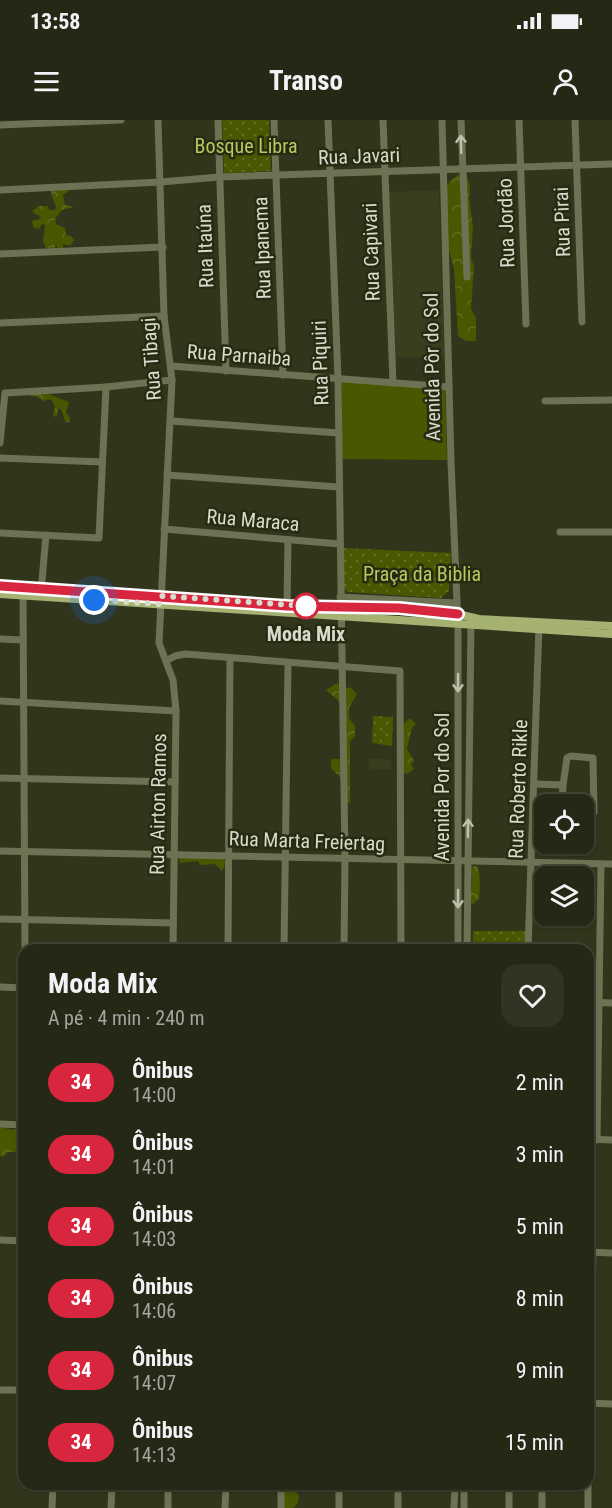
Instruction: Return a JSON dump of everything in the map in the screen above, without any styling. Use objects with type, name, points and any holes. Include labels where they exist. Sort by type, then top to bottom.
[{"type":"main road","points":[[0,586],[23,592]]},
{"type":"main road","points":[[0,594],[23,592],[287,606],[340,606],[458,625],[471,622],[612,626]]},
{"type":"main road","points":[[160,600],[399,608],[458,614],[471,622]]},
{"type":"main road","points":[[539,625],[612,634]]},
{"type":"street","points":[[0,125],[121,120]]},
{"type":"street","name":"Rua Tibagi","points":[[158,120],[164,316],[172,380],[160,600],[159,643],[165,661]]},
{"type":"street","name":"Rua Itaúna","points":[[218,120],[226,370]]},
{"type":"street","name":"Rua Ipanema","points":[[274,120],[283,375]]},
{"type":"street","name":"Rua Piquiri","points":[[328,120],[338,379],[345,858],[344,944]]},
{"type":"street","name":"Rua Capivari","points":[[383,120],[393,383]]},
{"type":"street","name":"Avenida Pôr do Sol","points":[[442,120],[458,614]]},
{"type":"street","points":[[461,120],[468,276]]},
{"type":"street","name":"Rua Jordão","points":[[519,120],[526,324]]},
{"type":"street","name":"Rua Pirai","points":[[575,120],[582,322]]},
{"type":"street","name":"Rua Javari","points":[[0,190],[219,177],[612,165]]},
{"type":"street","points":[[0,254],[163,247]]},
{"type":"street","points":[[0,323],[164,316]]},
{"type":"street","name":"Rua Parnaiba","points":[[171,366],[449,387]]},
{"type":"street","points":[[0,443],[4,393],[106,387],[172,380]]},
{"type":"street","points":[[0,533],[99,538],[106,387]]},
{"type":"street","points":[[545,401],[612,400]]},
{"type":"street","points":[[171,422],[339,433]]},
{"type":"street","points":[[0,458],[102,462]]},
{"type":"street","points":[[168,475],[339,487]]},
{"type":"street","name":"Rua Maraca","points":[[164,529],[340,544]]},
{"type":"street","points":[[560,532],[612,532]]},
{"type":"street","points":[[41,593],[46,535]]},
{"type":"street","points":[[287,606],[288,540]]},
{"type":"street","points":[[23,592],[25,944]]},
{"type":"street","points":[[340,606],[456,603]]},
{"type":"street","name":"Avenida Por do Sol","points":[[458,614],[458,944]]},
{"type":"street","name":"Avenida Por do Sol","points":[[467,944],[471,622]]},
{"type":"street","name":"Rua Roberto Rikle","points":[[528,944],[539,625]]},
{"type":"street","points":[[0,639],[23,640]]},
{"type":"street","points":[[165,661],[185,654],[400,671],[401,944]]},
{"type":"street","points":[[228,944],[230,658]]},
{"type":"street","name":"Rua Airton Ramos","points":[[165,661],[173,680],[176,711],[173,944]]},
{"type":"street","points":[[284,944],[288,663]]},
{"type":"street","points":[[0,701],[176,711]]},
{"type":"street","points":[[563,794],[567,758],[571,756],[592,758],[593,794]]},
{"type":"street","points":[[0,778],[175,782]]},
{"type":"street","points":[[535,784],[563,785]]},
{"type":"street","name":"Rua Marta Freiertag","points":[[0,851],[612,864]]},
{"type":"street","points":[[597,1140],[601,864]]},
{"type":"street","points":[[0,919],[173,923]]},
{"type":"street","points":[[0,987],[18,988]]},
{"type":"street","points":[[594,1002],[612,1003]]},
{"type":"street","points":[[0,1124],[18,1125]]},
{"type":"street","points":[[594,1140],[612,1140]]},
{"type":"street","points":[[0,1240],[18,1240]]},
{"type":"street","points":[[594,1252],[612,1253]]},
{"type":"street","points":[[0,1390],[18,1390]]},
{"type":"street","points":[[594,1403],[612,1404]]},
{"type":"street","points":[[52,1508],[53,1490]]},
{"type":"street","points":[[111,1508],[112,1490]]},
{"type":"street","points":[[168,1490],[168,1508]]},
{"type":"street","points":[[225,1508],[226,1490]]},
{"type":"street","points":[[281,1490],[281,1508]]},
{"type":"street","points":[[339,1490],[339,1508]]},
{"type":"street","points":[[398,1490],[398,1508]]},
{"type":"street","points":[[454,1490],[454,1508]]},
{"type":"street","points":[[464,1508],[465,1490]]},
{"type":"street","points":[[509,1508],[510,1490]]},
{"type":"street","points":[[542,1490],[542,1508]]},
{"type":"street","points":[[588,1490],[588,1508]]},
{"type":"shaded area","points":[[439,190],[444,357],[396,357],[389,192]]},
{"type":"shaded area","points":[[368,758],[391,760],[392,769],[369,770]]},
{"type":"green space","name":"Bosque Libra","points":[[222,120],[269,120],[271,171],[224,173]]},
{"type":"green space","points":[[458,175],[467,177],[470,187],[473,227],[471,257],[474,267],[471,309],[476,318],[476,341],[466,341],[458,336],[454,269],[446,239],[444,190]]},
{"type":"green space","points":[[51,189],[68,189],[69,191],[63,195],[65,205],[73,207],[62,210],[55,219],[56,224],[65,228],[66,235],[71,236],[74,240],[70,246],[63,244],[63,249],[56,245],[54,249],[46,248],[43,241],[45,225],[42,224],[39,229],[34,228],[32,222],[41,216],[32,211],[39,206],[47,206],[50,210],[55,210]]},
{"type":"green space","points":[[342,382],[445,389],[447,460],[342,459]]},
{"type":"green space","points":[[27,393],[46,393],[69,402],[66,412],[70,418],[69,423],[65,421],[61,409],[58,409],[57,416],[53,415],[55,406],[51,399],[44,401]]},
{"type":"green space","name":"Praça da Biblia","points":[[343,548],[451,553],[449,591],[441,598],[347,592],[344,588]]},
{"type":"green space","points":[[337,683],[345,689],[350,687],[357,694],[349,708],[349,718],[355,726],[355,736],[350,741],[350,803],[341,803],[342,779],[331,768],[331,759],[340,759],[341,703],[326,690]]},
{"type":"green space","points":[[373,716],[393,717],[392,746],[372,743]]},
{"type":"green space","points":[[410,718],[416,724],[412,728],[407,749],[414,761],[411,765],[414,769],[407,774],[400,773],[400,727]]},
{"type":"green space","points":[[181,857],[222,859],[226,862],[222,871],[215,864],[200,865],[198,861],[181,863],[179,861]]},
{"type":"green space","points":[[474,866],[478,869],[480,886],[479,899],[473,904],[471,903],[471,869]]},
{"type":"green space","points":[[473,931],[526,931],[525,944],[473,944]]},
{"type":"green space","points":[[0,1127],[13,1130],[18,1128],[18,1152],[8,1152],[0,1156]]},
{"type":"green space","points":[[283,1490],[294,1490],[299,1496],[298,1503],[293,1508],[283,1508]]},
{"type":"bus line","name":"34","points":[[0,586],[287,606],[399,608],[458,614]]},
{"type":"place","name":"Moda Mix","points":[[306,606]]},
{"type":"route","points":[[94,600],[160,604],[161,596],[306,606]]}]
